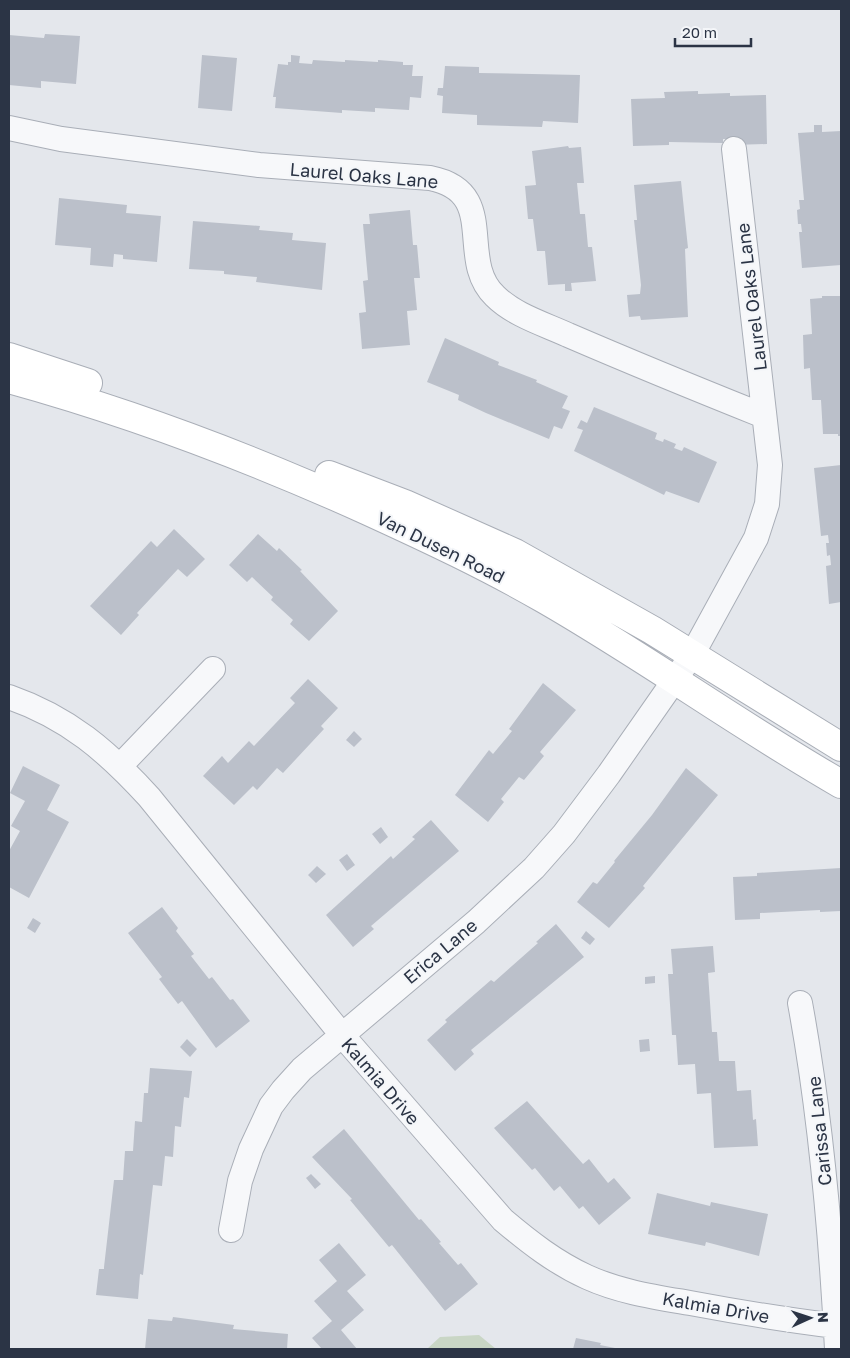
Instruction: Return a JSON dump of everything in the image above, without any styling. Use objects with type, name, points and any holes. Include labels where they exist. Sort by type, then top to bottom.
[{"type":"main road","name":"Van Dusen Road","points":[[9,356],[232,433],[315,470],[405,504],[515,553],[692,655],[841,747]]},
{"type":"main road","name":"Van Dusen Road","points":[[9,379],[84,399],[196,439],[331,495],[452,551],[543,598],[841,784]]},
{"type":"street","name":"Laurel Oaks Lane","points":[[9,128],[62,139],[259,165],[430,178],[446,182],[466,198],[473,211],[480,274],[486,287],[508,308],[616,356],[764,416]]},
{"type":"street","name":"Laurel Oaks Lane","points":[[692,655],[761,527],[769,489],[770,465],[734,149]]},
{"type":"street","name":"Erica Lane","points":[[231,1230],[240,1181],[251,1150],[271,1106],[283,1090],[302,1070],[476,922],[534,868],[564,834],[609,774],[692,655]]},
{"type":"street","points":[[120,766],[214,669]]},
{"type":"street","name":"Kalmia Drive","points":[[9,697],[28,704],[62,722],[96,744],[120,766],[149,797],[342,1035],[503,1220],[557,1261],[586,1276],[636,1294],[733,1311],[836,1338]]},
{"type":"street","name":"Carissa Lane","points":[[800,1002],[812,1068],[819,1129],[831,1245],[836,1338]]},
{"type":"green space","points":[[479,1335],[496,1349],[427,1349],[440,1337]]},
{"type":"building","points":[[45,34],[80,36],[76,84],[41,81],[41,88],[9,85],[9,35],[44,38]]},
{"type":"building","points":[[202,55],[237,58],[232,111],[198,108]]},
{"type":"building","points":[[291,55],[300,56],[299,63],[312,64],[313,60],[378,62],[378,60],[403,62],[403,65],[413,65],[412,76],[423,76],[421,98],[410,97],[409,110],[375,108],[375,112],[342,110],[342,113],[275,108],[276,97],[273,97],[278,64],[288,65],[288,62],[291,62]]},
{"type":"building","points":[[445,66],[479,67],[479,73],[580,75],[578,123],[543,121],[542,127],[477,125],[477,115],[442,113],[443,96],[437,95],[438,88],[443,88]]},
{"type":"building","points":[[698,91],[698,94],[730,93],[730,96],[766,95],[767,144],[733,145],[732,139],[723,139],[723,143],[669,142],[669,145],[633,146],[631,99],[665,98],[664,92]]},
{"type":"building","points":[[814,125],[822,125],[822,132],[841,131],[841,265],[802,268],[799,232],[802,232],[801,224],[798,224],[797,210],[800,209],[799,200],[804,200],[798,133],[814,132]]},
{"type":"building","points":[[568,146],[569,148],[581,147],[584,183],[577,183],[580,214],[585,214],[588,247],[592,247],[596,281],[571,283],[572,291],[565,291],[565,284],[548,285],[545,251],[537,251],[533,219],[528,219],[525,186],[536,185],[532,151]]},
{"type":"building","points":[[681,181],[688,248],[685,249],[688,317],[641,320],[640,316],[629,317],[627,295],[640,294],[641,285],[634,220],[637,220],[634,185]]},
{"type":"building","points":[[59,198],[127,205],[126,213],[161,216],[157,262],[123,259],[123,255],[114,254],[113,267],[90,265],[91,248],[55,245]]},
{"type":"building","points":[[410,210],[413,245],[417,245],[420,278],[414,278],[417,310],[407,311],[410,345],[362,349],[359,313],[366,312],[363,281],[368,280],[363,224],[370,224],[369,214]]},
{"type":"building","points":[[193,221],[260,226],[259,230],[293,233],[292,240],[326,243],[322,290],[256,282],[257,277],[224,274],[224,271],[189,269]]},
{"type":"building","points":[[822,296],[841,296],[841,436],[838,436],[838,434],[823,434],[821,400],[812,400],[810,368],[804,369],[803,335],[812,334],[810,299],[822,298]]},
{"type":"building","points":[[445,338],[499,362],[498,365],[537,380],[536,382],[568,396],[562,408],[570,411],[562,429],[554,426],[549,439],[458,400],[459,395],[427,382]]},
{"type":"building","points":[[594,407],[657,433],[655,439],[663,442],[664,439],[676,444],[674,448],[682,451],[684,447],[717,462],[699,503],[666,491],[664,495],[574,451],[583,430],[577,428],[581,420],[587,423]]},
{"type":"building","points":[[841,465],[841,602],[829,604],[826,566],[831,565],[830,555],[827,556],[826,543],[829,543],[828,535],[821,536],[814,468]]},
{"type":"building","points":[[174,529],[205,559],[187,577],[178,569],[137,613],[139,615],[121,635],[90,606],[151,541],[157,547]]},
{"type":"building","points":[[258,534],[277,551],[279,548],[302,570],[300,571],[338,611],[309,641],[290,624],[293,620],[271,600],[273,597],[252,577],[247,582],[229,565]]},
{"type":"building","points":[[308,679],[338,708],[321,726],[324,729],[283,773],[277,768],[257,790],[253,786],[234,805],[203,776],[222,756],[228,763],[249,741],[254,746],[295,703],[290,698]]},
{"type":"building","points":[[543,683],[576,710],[540,752],[544,756],[524,780],[519,777],[501,799],[504,802],[488,822],[455,795],[489,750],[493,754],[512,731],[509,729]]},
{"type":"building","points":[[354,731],[362,739],[354,747],[346,740]]},
{"type":"building","points":[[23,766],[60,785],[47,810],[69,822],[29,898],[9,887],[9,851],[20,831],[11,826],[25,801],[10,793]]},
{"type":"building","points":[[686,768],[718,795],[643,886],[645,888],[609,928],[577,902],[593,882],[597,884],[615,862]]},
{"type":"building","points":[[431,820],[459,851],[371,926],[374,929],[353,947],[326,915],[391,856],[393,859],[415,839],[412,837]]},
{"type":"building","points":[[381,827],[388,837],[380,844],[372,834]]},
{"type":"building","points":[[347,854],[355,865],[347,871],[339,860]]},
{"type":"building","points":[[317,866],[326,874],[316,883],[308,875]]},
{"type":"building","points":[[841,868],[841,911],[820,912],[820,910],[760,913],[760,919],[735,920],[733,877],[757,876],[757,873]]},
{"type":"building","points":[[162,907],[178,928],[176,931],[194,954],[191,956],[209,979],[212,977],[230,1000],[233,999],[250,1021],[216,1048],[182,1001],[178,1004],[159,979],[162,977],[128,933]]},
{"type":"building","points":[[33,918],[41,923],[35,933],[27,928]]},
{"type":"building","points":[[556,924],[584,957],[471,1050],[474,1054],[455,1071],[427,1040],[447,1022],[445,1020],[491,980],[494,982],[538,943],[536,942]]},
{"type":"building","points":[[586,931],[595,939],[590,945],[581,938]]},
{"type":"building","points":[[713,946],[715,972],[708,973],[712,1032],[717,1032],[719,1061],[735,1061],[737,1091],[751,1090],[753,1120],[756,1119],[758,1146],[714,1148],[711,1093],[697,1094],[695,1064],[678,1065],[676,1035],[672,1035],[668,974],[673,974],[671,949]]},
{"type":"building","points":[[655,976],[655,983],[645,984],[645,977]]},
{"type":"building","points":[[187,1039],[197,1049],[190,1057],[180,1047]]},
{"type":"building","points":[[649,1039],[650,1051],[640,1052],[639,1040]]},
{"type":"building","points":[[150,1068],[192,1071],[189,1098],[184,1097],[181,1127],[175,1126],[173,1157],[165,1156],[162,1186],[153,1185],[143,1275],[140,1274],[138,1299],[96,1295],[99,1269],[104,1269],[114,1180],[123,1180],[125,1151],[133,1151],[135,1121],[142,1122],[144,1093],[148,1093]]},
{"type":"building","points":[[527,1101],[583,1164],[589,1159],[608,1183],[614,1178],[631,1198],[599,1225],[583,1206],[579,1209],[560,1186],[554,1191],[535,1168],[532,1170],[494,1128]]},
{"type":"building","points":[[344,1129],[419,1220],[421,1219],[458,1265],[461,1263],[478,1284],[445,1311],[392,1245],[389,1247],[350,1200],[352,1199],[312,1157]]},
{"type":"building","points":[[311,1174],[321,1184],[315,1189],[306,1178]]},
{"type":"building","points":[[657,1193],[710,1206],[711,1202],[768,1214],[759,1256],[706,1242],[705,1246],[648,1234]]},
{"type":"building","points":[[339,1243],[366,1275],[347,1291],[364,1310],[341,1330],[357,1349],[322,1349],[312,1338],[332,1321],[314,1301],[337,1281],[319,1260]]},
{"type":"building","points":[[173,1317],[234,1325],[233,1329],[288,1334],[287,1349],[145,1349],[148,1319],[172,1321]]},
{"type":"building","points":[[576,1338],[601,1343],[600,1345],[620,1349],[573,1349]]}]
